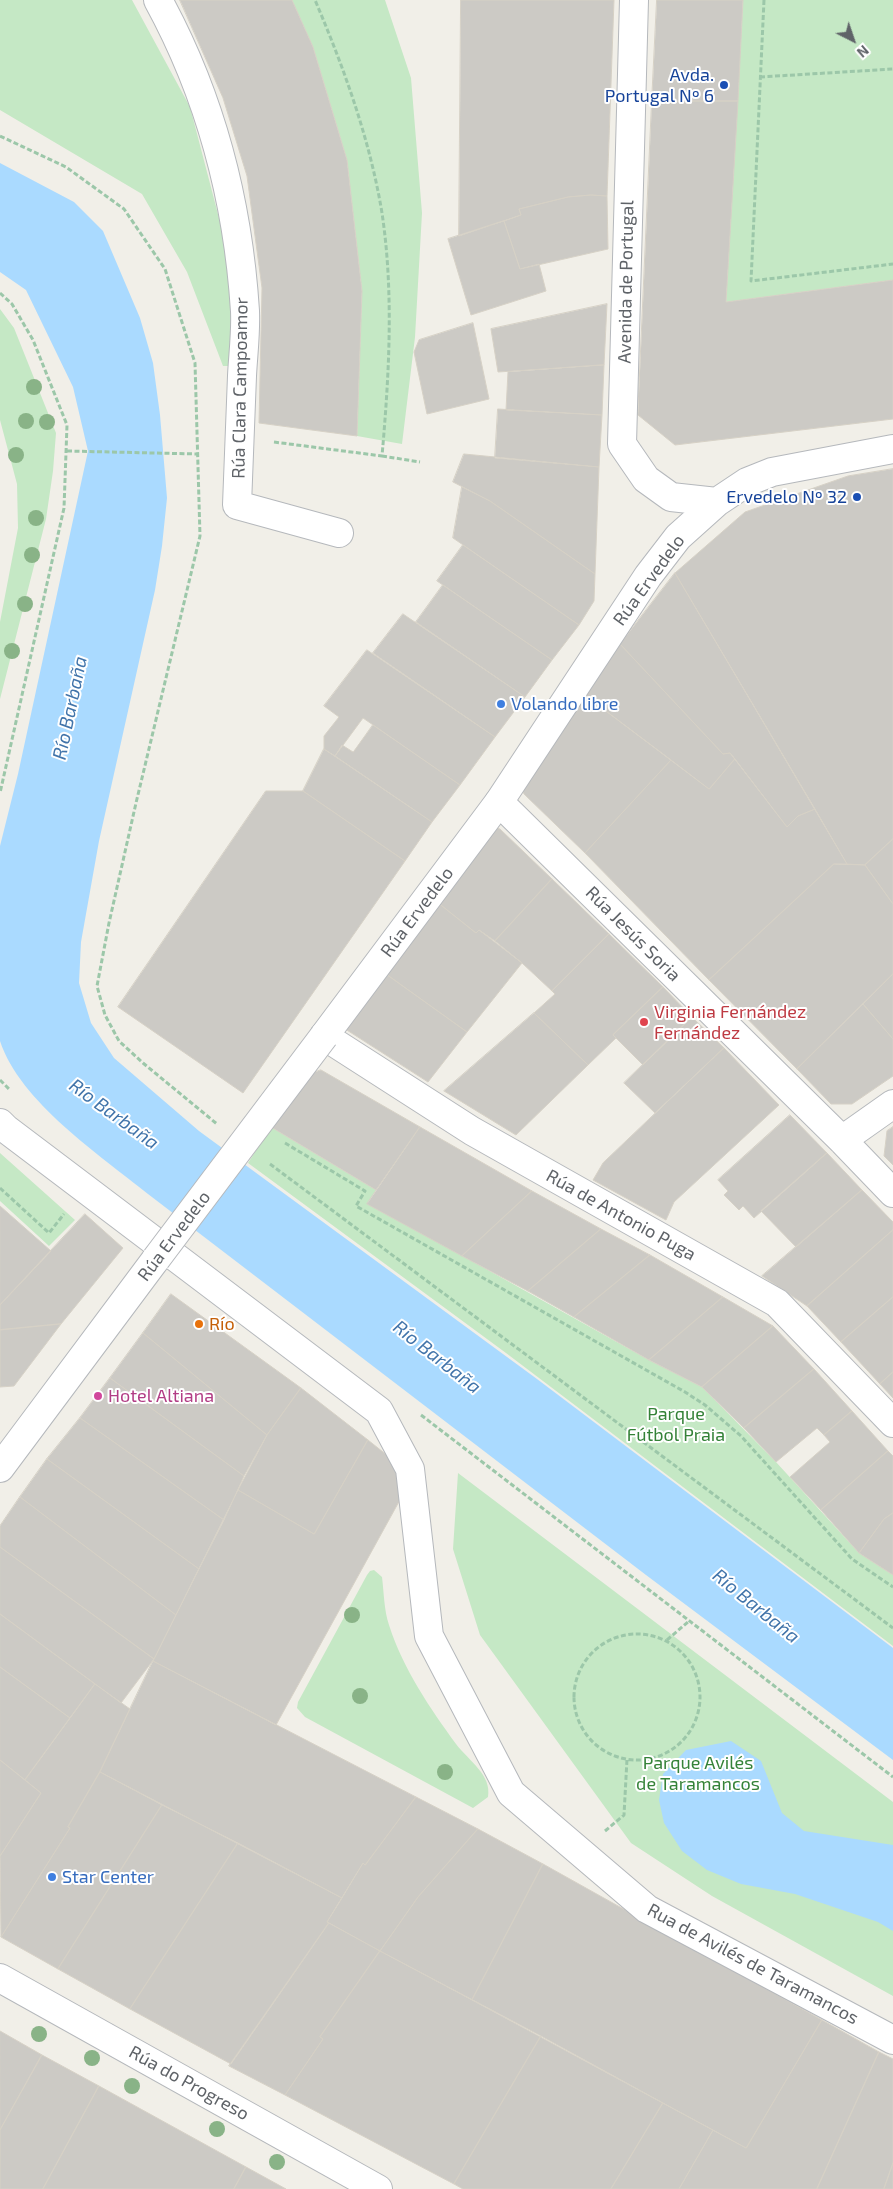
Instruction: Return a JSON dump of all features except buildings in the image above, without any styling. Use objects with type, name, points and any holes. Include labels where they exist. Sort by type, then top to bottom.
[{"type":"street","name":"Rúa Clara Campoamor","points":[[158,0],[192,68],[210,117],[224,166],[236,228],[245,313],[237,505],[339,533]]},
{"type":"street","name":"Avenida de Portugal","points":[[634,0],[622,444],[646,479],[671,497],[717,502]]},
{"type":"street","name":"Rúa Ervedelo","points":[[1,1463],[499,802],[648,576],[678,537],[717,502],[748,482],[772,472],[893,449]]},
{"type":"street","name":"Rúa Jesús Soria","points":[[499,802],[842,1140],[893,1193]]},
{"type":"street","name":"Rúa de Antonio Puga","points":[[324,1036],[472,1131],[777,1303],[893,1423]]},
{"type":"street","points":[[842,1140],[893,1104]]},
{"type":"street","name":"Rua de Avilés de Taramancos","points":[[0,1123],[379,1411],[410,1469],[429,1636],[511,1793],[647,1910],[893,2040]]},
{"type":"street","name":"Rúa do Progreso","points":[[0,1978],[378,2189]]},
{"type":"path","points":[[315,0],[348,85],[371,161],[382,214],[389,314],[382,456]]},
{"type":"path","points":[[764,0],[751,281],[893,264]]},
{"type":"path","points":[[760,77],[893,69]]},
{"type":"path","points":[[0,136],[66,167],[124,209],[165,269],[195,363],[200,536],[132,821],[97,986],[104,1015],[119,1040],[143,1063],[223,1128]]},
{"type":"path","points":[[0,293],[12,304],[33,340],[67,425],[64,508],[0,793]]},
{"type":"path","points":[[240,437],[420,462]]},
{"type":"path","points":[[67,450],[198,454]]},
{"type":"path","points":[[0,1080],[14,1094]]},
{"type":"path","points":[[256,1126],[365,1191],[356,1206],[652,1373],[705,1405],[740,1436],[852,1559],[893,1587]]},
{"type":"path","points":[[263,1158],[893,1628]]},
{"type":"path","points":[[0,1188],[49,1233],[84,1188]]},
{"type":"path","points":[[416,1412],[893,1777]]},
{"type":"path","points":[[667,1640],[689,1621]]},
{"type":"path","points":[[628,1633],[648,1634],[667,1640],[684,1653],[695,1670],[701,1690],[700,1710],[692,1729],[679,1745],[660,1756],[639,1761],[618,1758],[598,1748],[584,1732],[575,1712],[573,1691],[579,1670],[591,1652],[608,1640],[628,1633]]},
{"type":"path","points":[[580,1851],[624,1816],[628,1759]]},
{"type":"green space","points":[[0,0],[132,0],[190,107],[225,241],[237,366],[223,366],[187,272],[142,194],[0,110]]},
{"type":"green space","points":[[292,0],[385,0],[411,78],[422,213],[415,337],[402,444],[357,436],[362,291],[347,160],[313,47]]},
{"type":"green space","points":[[743,0],[893,0],[893,280],[726,302]]},
{"type":"green space","points":[[0,309],[14,328],[56,433],[46,519],[0,699],[0,622],[18,528],[17,484],[0,420]]},
{"type":"green space","name":"Parque Fútbol Praia","points":[[271,1127],[376,1190],[368,1203],[649,1360],[702,1387],[776,1462],[859,1553],[893,1575],[893,1646],[506,1353],[248,1163]]},
{"type":"green space","points":[[0,1153],[75,1220],[49,1246],[0,1201]]},
{"type":"green space","name":"Parque Avilés de Taramancos","points":[[458,1473],[893,1802],[893,1996],[712,1896],[631,1843],[480,1635],[453,1549]]},
{"type":"green space","points":[[374,1570],[382,1577],[387,1619],[409,1672],[446,1730],[487,1782],[488,1797],[473,1808],[305,1717],[297,1708],[298,1702],[367,1575],[370,1571]]},
{"type":"water","name":"Río Barbaña","points":[[0,163],[74,202],[103,231],[140,318],[153,363],[160,415],[167,498],[162,546],[155,590],[99,841],[81,942],[79,983],[91,1023],[114,1058],[199,1131],[537,1379],[893,1648],[893,1760],[646,1575],[85,1145],[43,1106],[10,1063],[0,1041],[0,846],[18,774],[88,451],[73,387],[26,290],[0,272]]},
{"type":"water","points":[[731,1741],[761,1761],[782,1813],[804,1831],[893,1845],[893,1931],[878,1922],[795,1894],[741,1884],[707,1870],[682,1851],[664,1823],[659,1800],[663,1774],[686,1750]]},
{"type":"place","name":"Avda. Portugal Nº 6","points":[[724,85]]},
{"type":"place","name":"Ervedelo Nº 32","points":[[857,497]]},
{"type":"place","name":"Volando libre","points":[[501,704]]},
{"type":"place","name":"Virginia Fernández Fernández","points":[[644,1022]]},
{"type":"place","name":"Río","points":[[199,1324]]},
{"type":"place","name":"Hotel Altiana","points":[[98,1396]]},
{"type":"place","name":"Star Center","points":[[52,1877]]}]
